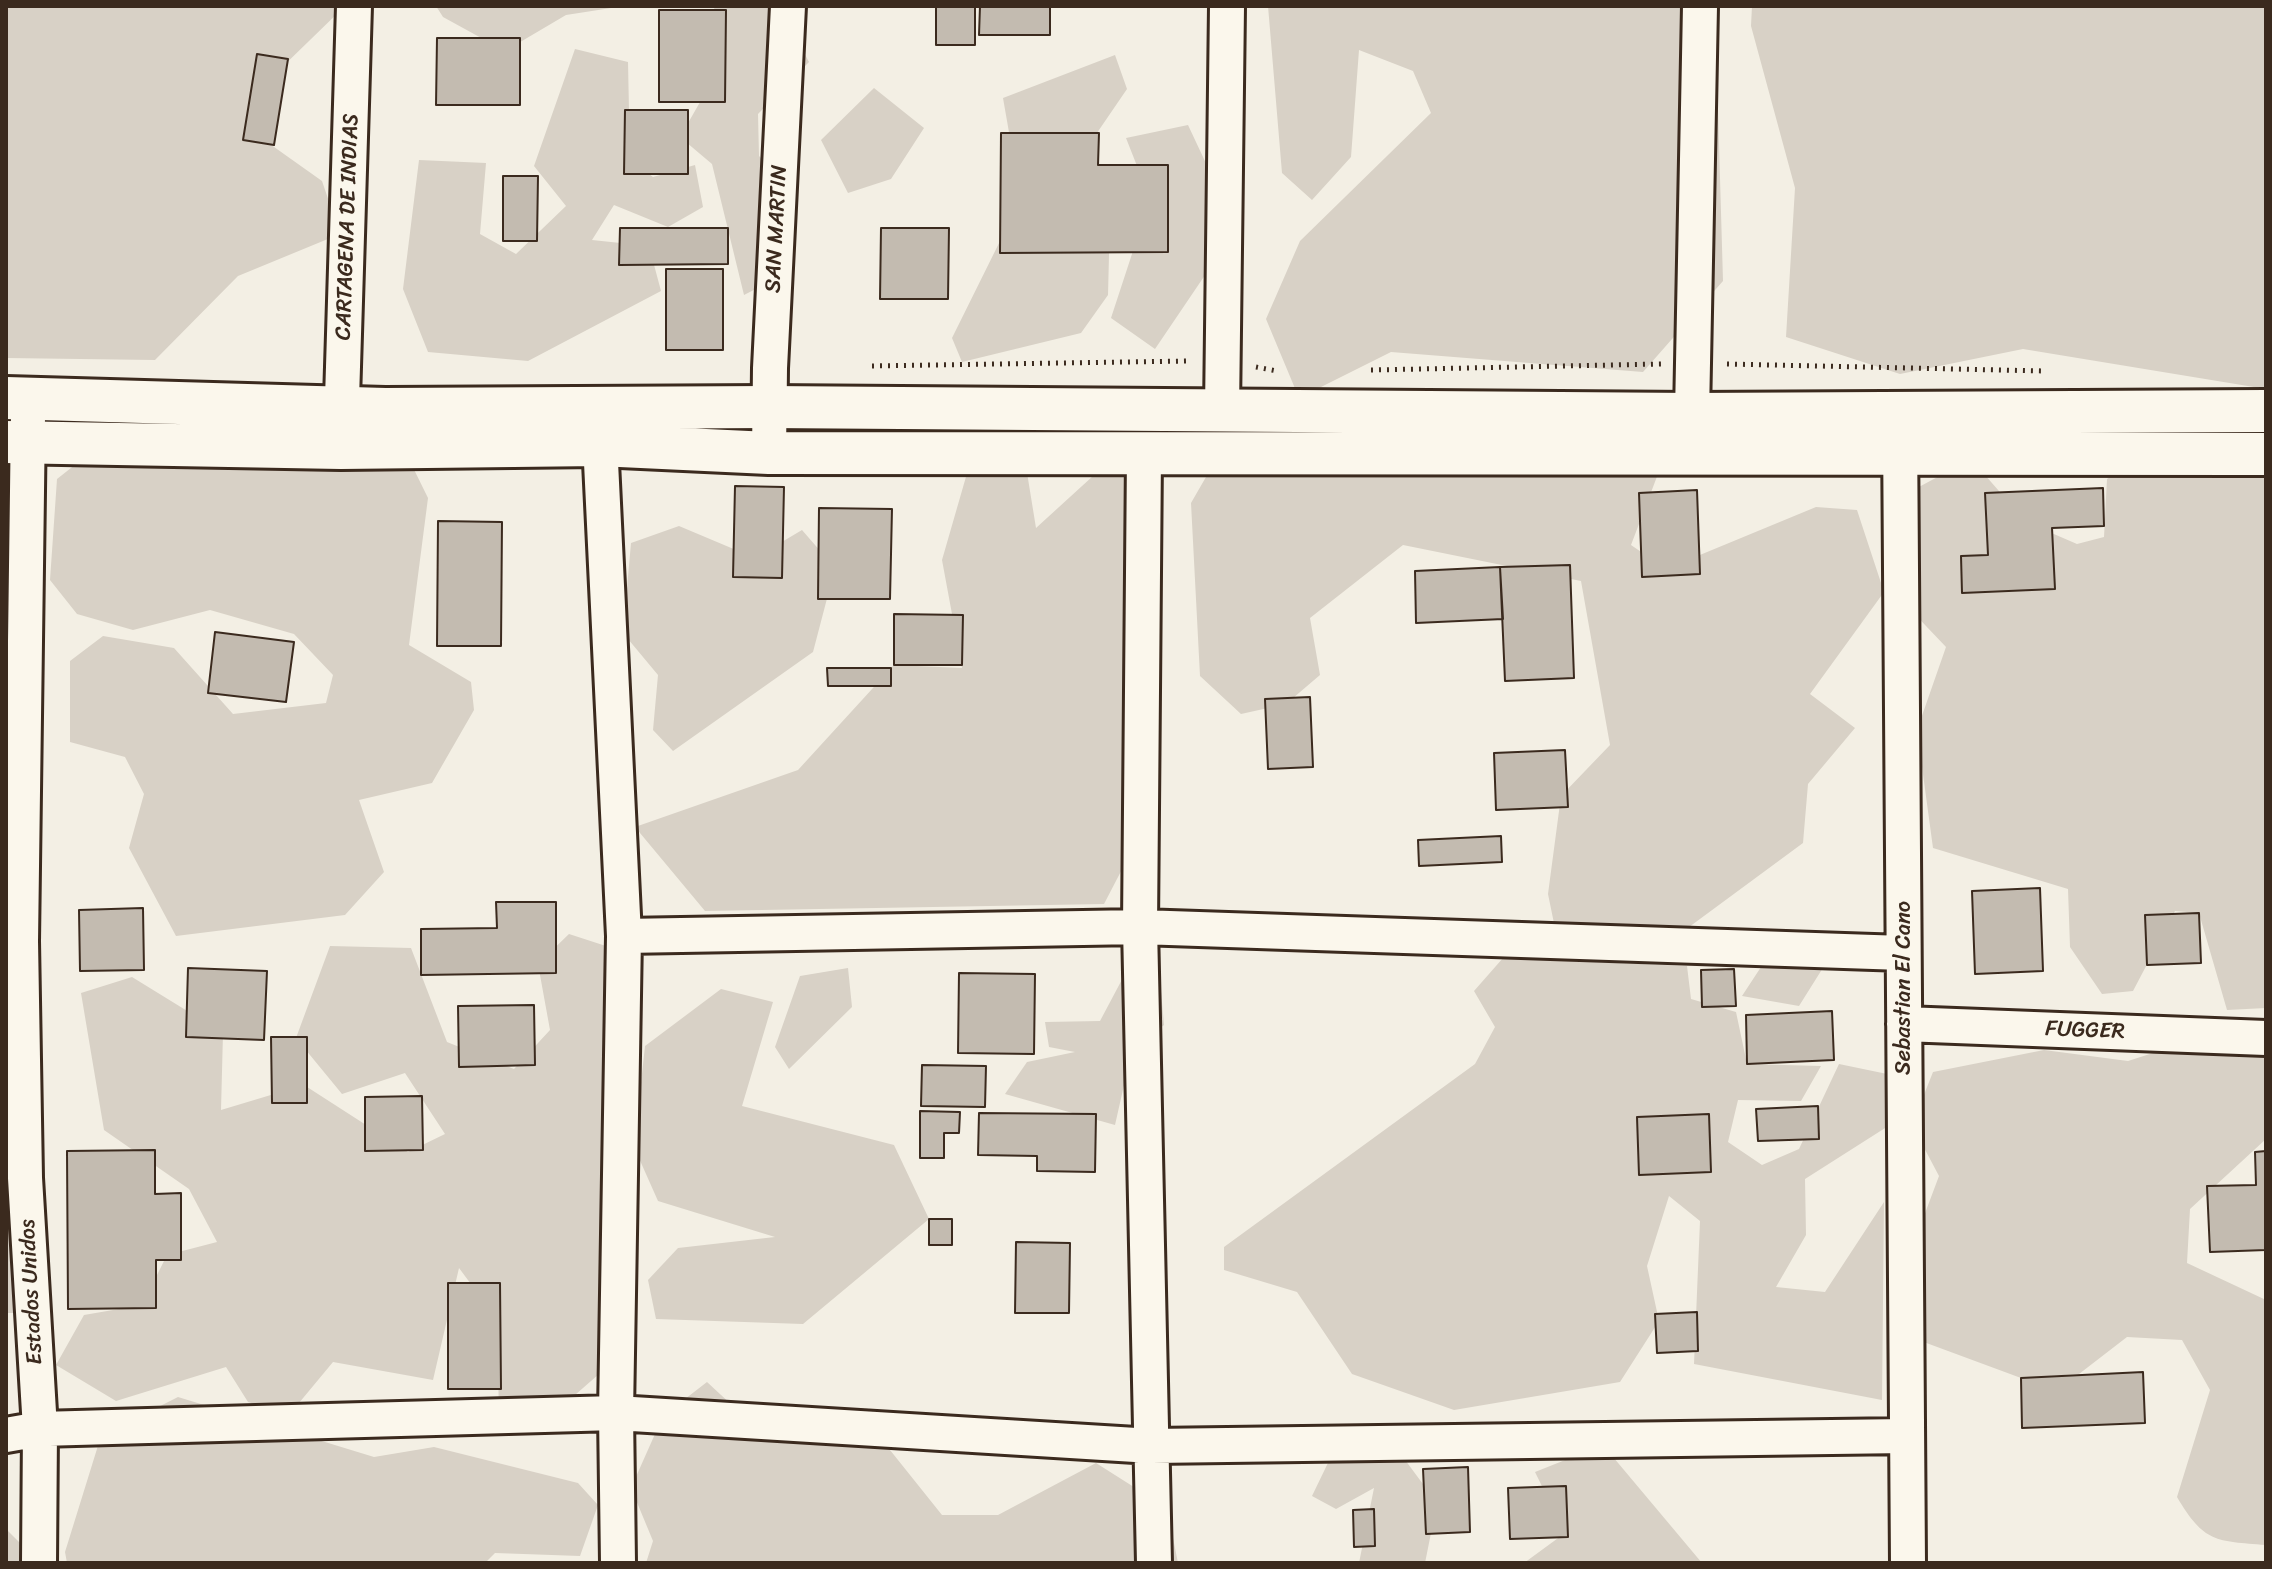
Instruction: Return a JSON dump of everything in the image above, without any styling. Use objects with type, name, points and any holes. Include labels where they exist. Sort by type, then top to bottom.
[{"type":"main road","points":[[17,398],[341,407],[599,427],[769,453],[1144,454],[1900,433],[2266,411]]},
{"type":"main road","points":[[16,442],[341,448],[599,427],[769,407],[1692,414],[1900,433],[2266,454]]},
{"type":"street","name":"CARTAGENA DE INDIAS","points":[[341,448],[354,6]]},
{"type":"street","name":"SAN MARTIN","points":[[769,453],[788,6]]},
{"type":"street","points":[[1222,411],[1227,6]]},
{"type":"street","points":[[1692,414],[1700,6]]},
{"type":"street","name":"Estados Unidos","points":[[17,398],[14,941],[40,1429],[39,1563]]},
{"type":"street","points":[[599,427],[624,936],[616,1413],[618,1563]]},
{"type":"street","name":"Sebastian El Cano","points":[[1900,433],[1908,1563]]},
{"type":"street","points":[[1144,454],[1140,927],[1154,1563]]},
{"type":"street","points":[[624,936],[1140,927],[1903,953]]},
{"type":"street","name":"FUGGER","points":[[1904,1024],[2266,1038]]},
{"type":"street","points":[[6,1435],[40,1429],[616,1413],[1152,1446],[1907,1436]]},
{"type":"shaded area","points":[[6,6],[345,6],[273,76],[260,137],[322,181],[340,234],[238,276],[155,360],[6,358]]},
{"type":"shaded area","points":[[436,6],[624,6],[566,15],[505,51],[443,17]]},
{"type":"shaded area","points":[[714,6],[779,6],[809,62],[758,114],[759,156],[798,194],[781,276],[744,295],[712,164],[680,137],[719,69]]},
{"type":"shaded area","points":[[1268,6],[1715,6],[1723,281],[1643,372],[1391,352],[1299,398],[1266,319],[1300,241],[1431,113],[1413,71],[1359,50],[1351,157],[1312,200],[1282,173]]},
{"type":"shaded area","points":[[1752,6],[2266,6],[2266,389],[2023,349],[1900,374],[1786,337],[1795,188],[1751,26]]},
{"type":"shaded area","points":[[575,49],[628,62],[630,160],[653,177],[695,165],[703,207],[668,227],[614,205],[592,240],[649,246],[661,291],[528,361],[428,352],[403,289],[419,160],[486,163],[480,234],[516,254],[566,206],[534,166]]},
{"type":"shaded area","points":[[1115,55],[1127,89],[1086,149],[1014,161],[1003,98]]},
{"type":"shaded area","points":[[874,88],[924,128],[891,179],[848,193],[821,140]]},
{"type":"shaded area","points":[[1188,125],[1226,206],[1222,250],[1155,349],[1111,318],[1150,199],[1126,138]]},
{"type":"shaded area","points":[[1110,215],[1108,295],[1081,333],[962,362],[952,338],[1005,231]]},
{"type":"shaded area","points":[[1278,432],[1418,457],[1661,466],[1631,545],[1666,569],[1816,507],[1857,510],[1884,592],[1810,694],[1855,728],[1808,784],[1803,843],[1685,930],[1557,938],[1548,894],[1561,796],[1610,745],[1581,581],[1403,545],[1310,618],[1320,675],[1286,704],[1241,714],[1200,676],[1191,503],[1225,444]]},
{"type":"shaded area","points":[[396,433],[428,498],[409,645],[471,682],[474,710],[432,783],[359,800],[384,872],[345,915],[176,936],[129,848],[144,794],[125,757],[70,742],[70,661],[103,636],[174,648],[233,714],[326,703],[333,675],[294,634],[210,610],[133,630],[77,614],[50,580],[57,479],[90,453]]},
{"type":"shaded area","points":[[2266,440],[2266,1008],[2227,1010],[2199,913],[2175,911],[2133,991],[2102,994],[2070,947],[2068,889],[1933,848],[1917,730],[1946,647],[1906,605],[1904,495],[1971,459],[2026,522],[2077,544],[2104,537],[2107,479],[2149,448]]},
{"type":"shaded area","points":[[1023,448],[1036,528],[1116,455],[1159,514],[1123,630],[1150,686],[1158,800],[1104,904],[705,911],[635,827],[798,770],[894,665],[962,668],[942,560],[974,449]]},
{"type":"shaded area","points":[[6,510],[21,527],[24,663],[6,688]]},
{"type":"shaded area","points":[[679,526],[755,558],[802,530],[835,568],[813,652],[673,751],[653,730],[658,675],[623,633],[631,543]]},
{"type":"shaded area","points":[[569,934],[609,947],[622,1245],[599,1374],[543,1423],[499,1415],[497,1319],[459,1268],[433,1380],[333,1362],[289,1415],[248,1402],[226,1367],[116,1401],[56,1365],[84,1315],[142,1305],[167,1255],[217,1242],[189,1189],[104,1130],[81,993],[132,977],[223,1033],[221,1110],[304,1085],[408,1152],[445,1134],[405,1073],[342,1094],[296,1038],[330,946],[411,948],[447,1042],[514,1069],[550,1030],[538,964]]},
{"type":"shaded area","points":[[1780,938],[1826,963],[1799,1006],[1742,996]]},
{"type":"shaded area","points":[[1503,958],[1687,966],[1691,999],[1736,1012],[1747,1064],[1821,1066],[1801,1101],[1738,1100],[1728,1142],[1762,1165],[1799,1149],[1839,1064],[1892,1075],[1904,1116],[1805,1179],[1806,1235],[1776,1287],[1825,1292],[1884,1202],[1882,1400],[1694,1364],[1700,1221],[1669,1196],[1647,1266],[1659,1321],[1620,1382],[1454,1410],[1352,1374],[1297,1292],[1224,1270],[1224,1247],[1475,1064],[1495,1027],[1474,991]]},
{"type":"shaded area","points":[[848,968],[852,1007],[789,1069],[775,1047],[800,976]]},
{"type":"shaded area","points":[[1126,972],[1160,980],[1164,1025],[1131,1054],[1115,1125],[1005,1094],[1027,1062],[1075,1052],[1049,1047],[1045,1022],[1100,1021]]},
{"type":"shaded area","points":[[721,989],[773,1002],[742,1106],[894,1145],[929,1219],[803,1324],[656,1319],[648,1280],[678,1248],[775,1237],[658,1201],[634,1147],[645,1046]]},
{"type":"shaded area","points":[[2209,1035],[2266,1057],[2266,1139],[2190,1209],[2187,1263],[2266,1300],[2266,1545],[2213,1537],[2195,1523],[2177,1497],[2210,1390],[2182,1340],[2127,1337],[2079,1374],[2021,1378],[1921,1341],[1897,1288],[1939,1176],[1912,1125],[1933,1072],[2044,1050],[2128,1061]]},
{"type":"shaded area","points":[[6,1205],[11,1208],[16,1313],[6,1313]]},
{"type":"shaded area","points":[[707,1382],[761,1432],[874,1430],[942,1515],[998,1515],[1096,1463],[1167,1508],[1178,1563],[646,1563],[653,1541],[631,1488],[663,1416]]},
{"type":"shaded area","points":[[178,1397],[374,1457],[434,1447],[578,1483],[598,1505],[580,1556],[495,1553],[485,1563],[67,1563],[65,1552],[101,1436]]},
{"type":"shaded area","points":[[1340,1438],[1394,1445],[1437,1503],[1425,1563],[1359,1563],[1374,1488],[1336,1509],[1312,1496]]},
{"type":"shaded area","points":[[1603,1445],[1702,1563],[1524,1563],[1565,1533],[1535,1472]]},
{"type":"shaded area","points":[[6,1529],[22,1545],[21,1563],[6,1563]]},
{"type":"building","points":[[936,6],[975,6],[975,45],[936,45]]},
{"type":"building","points":[[980,6],[1050,6],[1050,35],[979,35]]},
{"type":"building","points":[[659,10],[726,10],[725,102],[659,102]]},
{"type":"building","points":[[437,38],[520,38],[520,105],[436,105]]},
{"type":"building","points":[[257,54],[288,59],[274,145],[243,140]]},
{"type":"building","points":[[625,110],[688,110],[688,174],[624,174]]},
{"type":"building","points":[[1001,133],[1099,133],[1098,165],[1168,165],[1168,252],[1000,253]]},
{"type":"building","points":[[503,176],[538,176],[537,241],[503,241]]},
{"type":"building","points":[[620,228],[728,228],[728,264],[619,265]]},
{"type":"building","points":[[881,228],[949,228],[948,299],[880,299]]},
{"type":"building","points":[[666,269],[723,269],[723,350],[666,350]]},
{"type":"building","points":[[735,486],[784,487],[782,578],[733,577]]},
{"type":"building","points":[[2103,488],[2104,526],[2052,528],[2055,589],[1962,593],[1961,556],[1988,555],[1985,493]]},
{"type":"building","points":[[1697,490],[1700,574],[1642,577],[1639,493]]},
{"type":"building","points":[[819,508],[892,509],[890,599],[818,599]]},
{"type":"building","points":[[438,521],[502,522],[501,646],[437,646]]},
{"type":"building","points":[[1570,565],[1574,678],[1505,681],[1500,567]]},
{"type":"building","points":[[1500,567],[1503,619],[1416,623],[1415,571]]},
{"type":"building","points":[[894,614],[963,615],[962,665],[894,665]]},
{"type":"building","points":[[215,632],[294,642],[286,702],[208,693]]},
{"type":"building","points":[[827,668],[891,668],[891,686],[828,686]]},
{"type":"building","points":[[1310,697],[1313,767],[1268,769],[1265,699]]},
{"type":"building","points":[[1565,750],[1568,807],[1496,810],[1494,753]]},
{"type":"building","points":[[1501,836],[1502,862],[1419,866],[1418,840]]},
{"type":"building","points":[[2040,888],[2043,971],[1975,974],[1972,891]]},
{"type":"building","points":[[496,902],[556,902],[556,973],[421,975],[421,929],[497,928]]},
{"type":"building","points":[[143,908],[144,970],[80,971],[79,910]]},
{"type":"building","points":[[2199,913],[2201,963],[2147,965],[2145,915]]},
{"type":"building","points":[[188,968],[267,971],[264,1040],[186,1037]]},
{"type":"building","points":[[1734,969],[1736,1006],[1702,1007],[1701,970]]},
{"type":"building","points":[[959,973],[1035,974],[1034,1054],[958,1053]]},
{"type":"building","points":[[534,1005],[535,1065],[459,1067],[458,1006]]},
{"type":"building","points":[[1832,1011],[1834,1060],[1747,1064],[1746,1015]]},
{"type":"building","points":[[271,1037],[307,1037],[307,1103],[272,1103]]},
{"type":"building","points":[[922,1065],[986,1066],[985,1107],[921,1106]]},
{"type":"building","points":[[422,1096],[423,1150],[365,1151],[365,1097]]},
{"type":"building","points":[[1818,1106],[1819,1139],[1758,1141],[1756,1109]]},
{"type":"building","points":[[920,1111],[960,1112],[959,1133],[944,1133],[944,1158],[920,1158]]},
{"type":"building","points":[[979,1113],[1096,1114],[1095,1172],[1037,1171],[1037,1156],[978,1155]]},
{"type":"building","points":[[1709,1114],[1711,1172],[1639,1175],[1637,1117]]},
{"type":"building","points":[[155,1150],[155,1194],[181,1193],[181,1260],[156,1260],[156,1308],[68,1309],[67,1151]]},
{"type":"building","points":[[2266,1151],[2266,1250],[2210,1252],[2207,1186],[2256,1185],[2255,1152]]},
{"type":"building","points":[[929,1219],[952,1219],[952,1245],[929,1245]]},
{"type":"building","points":[[1016,1242],[1070,1243],[1069,1313],[1015,1313]]},
{"type":"building","points":[[448,1283],[500,1283],[501,1389],[448,1389]]},
{"type":"building","points":[[1697,1312],[1698,1351],[1657,1353],[1655,1314]]},
{"type":"building","points":[[2143,1372],[2145,1423],[2022,1428],[2021,1378]]},
{"type":"building","points":[[1468,1467],[1470,1532],[1426,1534],[1423,1469]]},
{"type":"building","points":[[1566,1486],[1568,1537],[1510,1539],[1508,1488]]},
{"type":"building","points":[[1374,1509],[1375,1546],[1354,1547],[1353,1510]]}]
